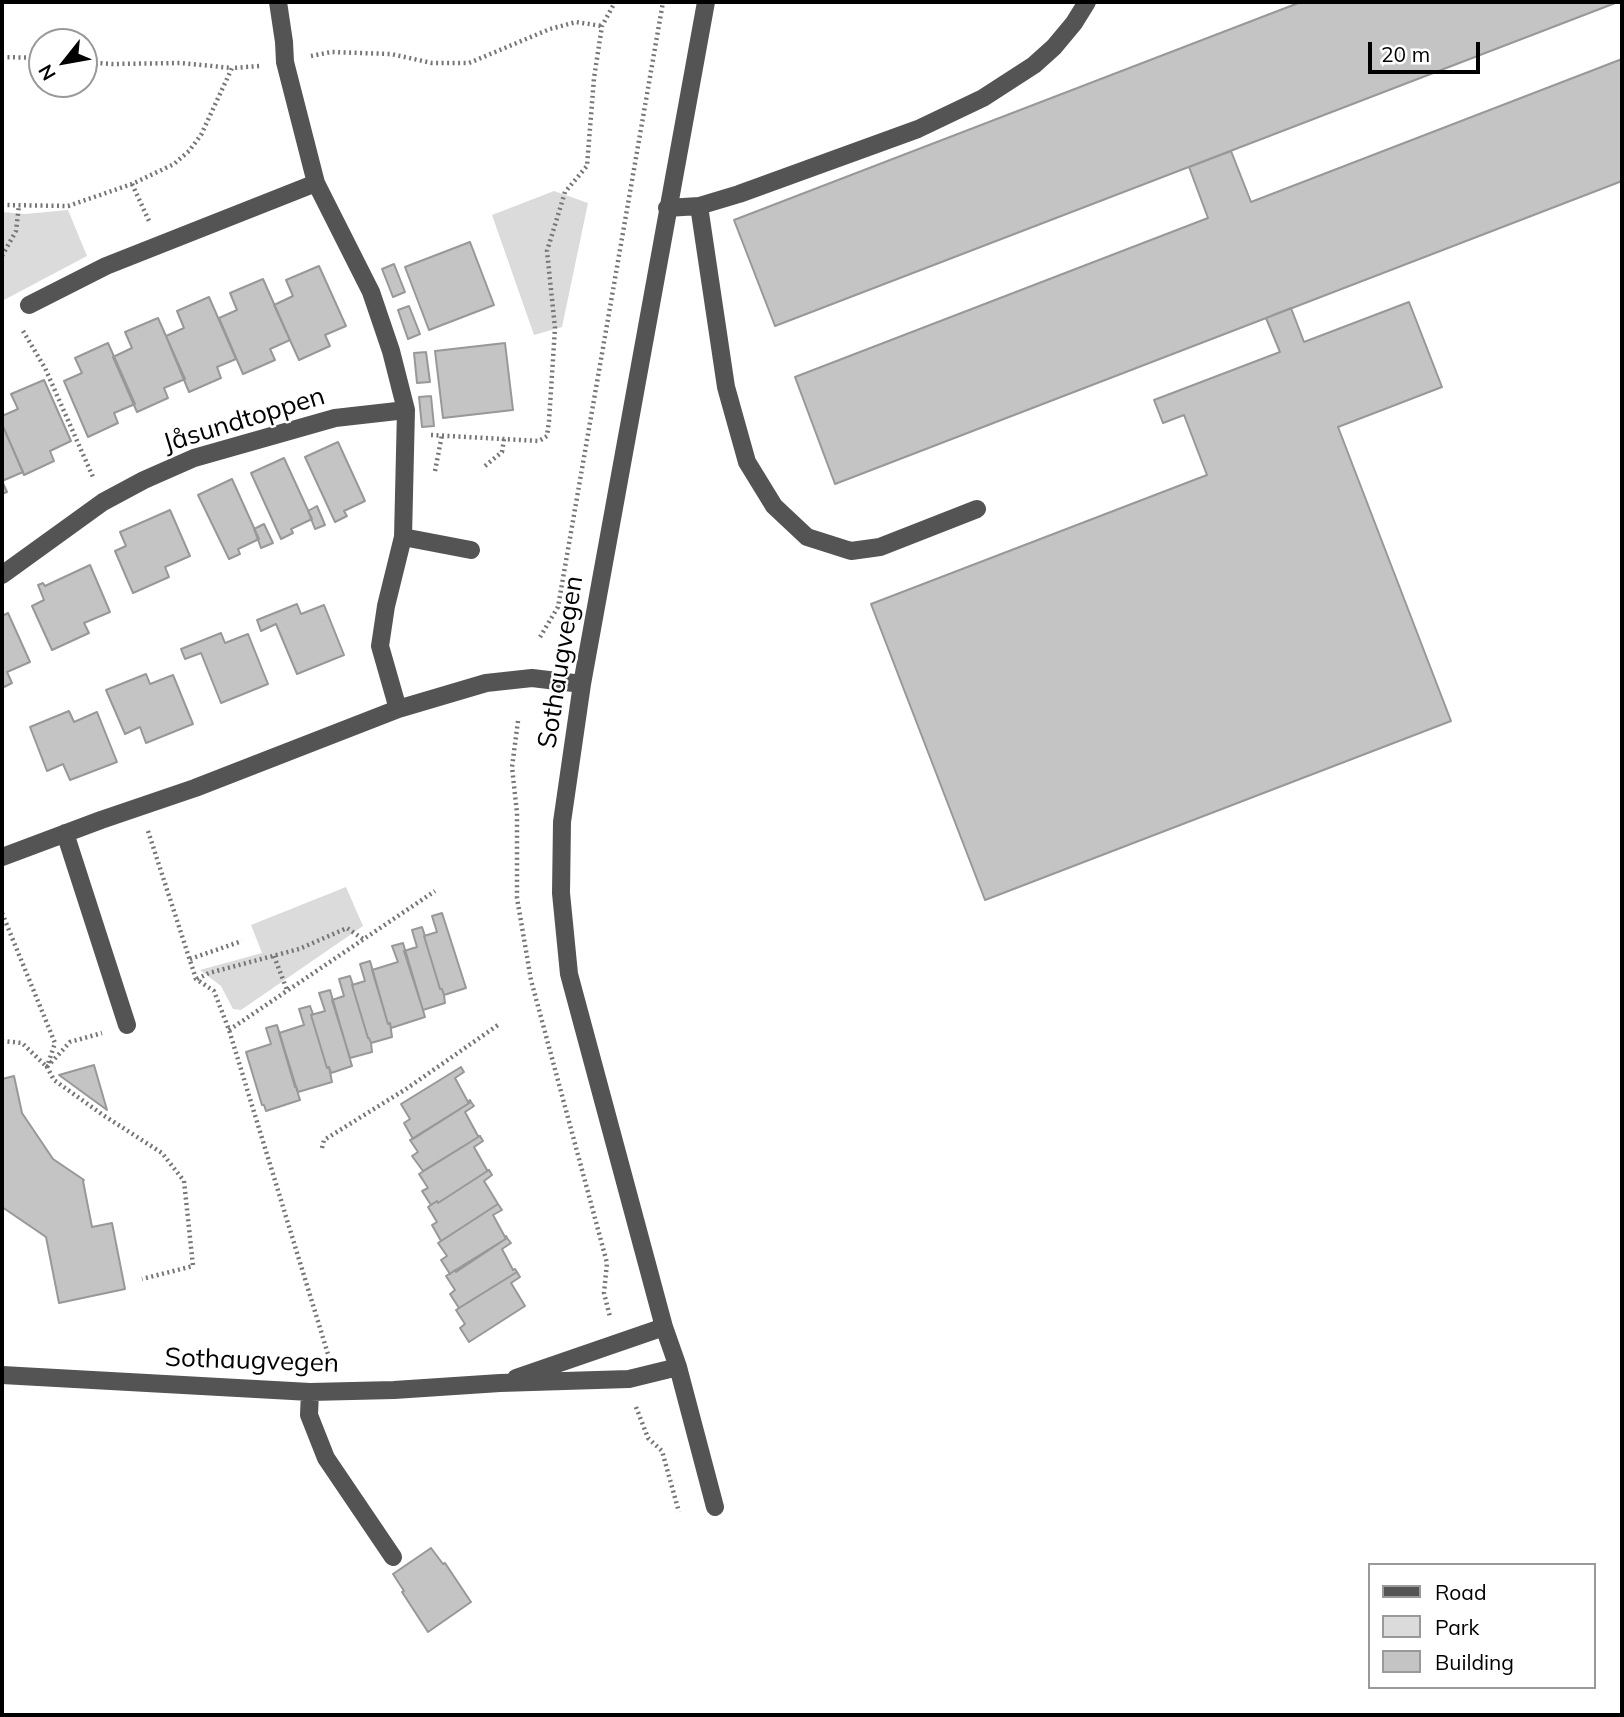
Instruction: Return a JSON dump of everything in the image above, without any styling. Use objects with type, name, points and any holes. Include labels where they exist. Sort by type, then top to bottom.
[{"type":"street","points":[[278,2],[285,62],[316,183],[371,292],[391,351],[406,410],[403,537],[386,606],[380,646],[398,709]]},
{"type":"street","name":"Sothaugvegen","points":[[706,2],[582,684],[562,822],[561,893],[569,974],[715,1507]]},
{"type":"street","points":[[667,208],[699,206],[739,194],[918,129],[983,98],[1034,65],[1054,47],[1087,2]]},
{"type":"street","points":[[29,305],[106,266],[316,183]]},
{"type":"street","points":[[699,206],[726,387],[747,463],[774,506],[807,537],[851,551],[880,547],[976,509]]},
{"type":"street","name":"Jåsundtoppen","points":[[2,575],[103,502],[194,458],[335,418],[406,410]]},
{"type":"street","points":[[403,537],[471,550]]},
{"type":"street","points":[[2,857],[195,788],[398,709],[486,683],[532,677],[582,684]]},
{"type":"street","points":[[65,833],[127,1025]]},
{"type":"street","name":"Sothaugvegen","points":[[500,1383],[664,1327]]},
{"type":"street","name":"Sothaugvegen","points":[[2,1375],[310,1392],[629,1379],[678,1367]]},
{"type":"street","points":[[310,1392],[309,1415],[326,1458],[393,1558]]},
{"type":"path","points":[[405,433],[539,441],[547,436],[555,328],[547,251],[565,192],[587,166],[594,78],[602,26],[615,2]]},
{"type":"path","points":[[540,637],[558,607],[663,2]]},
{"type":"path","points":[[308,57],[343,52],[391,54],[432,63],[469,63],[550,29],[576,22],[602,26]]},
{"type":"path","points":[[2,57],[28,58]]},
{"type":"path","points":[[98,63],[181,63],[232,68],[271,64]]},
{"type":"path","points":[[2,205],[68,206],[132,184],[174,164],[189,151],[201,135],[232,68]]},
{"type":"path","points":[[132,184],[160,244]]},
{"type":"path","points":[[2,256],[16,231],[19,205]]},
{"type":"path","points":[[17,324],[24,331],[45,368],[94,479]]},
{"type":"path","points":[[432,482],[442,435]]},
{"type":"path","points":[[485,466],[502,452],[504,439]]},
{"type":"path","points":[[141,807],[196,979],[214,991],[229,1030],[339,1391]]},
{"type":"path","points":[[229,1030],[435,891]]},
{"type":"path","points":[[2,913],[55,1043],[47,1067]]},
{"type":"path","points":[[196,979],[299,949],[346,928],[363,939]]},
{"type":"path","points":[[190,959],[242,941]]},
{"type":"path","points":[[274,956],[287,990]]},
{"type":"path","points":[[47,1067],[71,1042],[127,1025]]},
{"type":"path","points":[[322,1148],[324,1140],[406,1089],[498,1026]]},
{"type":"path","points":[[2,1041],[22,1043],[47,1067],[54,1080],[162,1153],[184,1181],[193,1266],[142,1279]]},
{"type":"path","points":[[634,1403],[648,1438],[662,1451],[679,1511]]},
{"type":"green space","points":[[554,191],[588,203],[562,327],[534,335],[492,215]]},
{"type":"green space","points":[[68,210],[87,256],[2,301],[2,212],[25,214]]},
{"type":"green space","points":[[346,887],[363,926],[241,1010],[233,1009],[221,986],[200,970],[262,953],[251,925]]},
{"type":"building","points":[[1301,2],[1618,2],[775,326],[734,220]]},
{"type":"building","points":[[1622,59],[1622,181],[835,484],[795,377],[1208,218],[1189,167],[1231,151],[1251,202]]},
{"type":"building","points":[[470,242],[494,305],[429,330],[405,267]]},
{"type":"building","points":[[394,264],[405,292],[393,297],[382,269]]},
{"type":"building","points":[[319,266],[346,326],[325,335],[330,346],[299,360],[274,305],[293,296],[286,280]]},
{"type":"building","points":[[263,279],[290,340],[270,349],[275,360],[243,374],[219,318],[237,310],[230,293]]},
{"type":"building","points":[[209,297],[236,359],[217,367],[221,378],[189,392],[166,336],[184,328],[177,311]]},
{"type":"building","points":[[1409,302],[1442,387],[1338,427],[1451,721],[985,900],[871,604],[1207,475],[1184,415],[1163,423],[1154,400],[1280,352],[1266,318],[1291,308],[1304,342]]},
{"type":"building","points":[[409,306],[420,334],[408,339],[398,310]]},
{"type":"building","points":[[158,318],[185,379],[164,388],[168,398],[137,412],[113,357],[132,348],[125,332]]},
{"type":"building","points":[[108,343],[135,404],[114,413],[118,423],[88,437],[64,381],[82,373],[75,358]]},
{"type":"building","points":[[505,343],[513,410],[443,418],[435,351]]},
{"type":"building","points":[[426,352],[430,382],[417,383],[414,353]]},
{"type":"building","points":[[44,380],[71,441],[50,451],[54,461],[24,475],[2,424],[2,416],[18,409],[11,394]]},
{"type":"building","points":[[431,396],[434,426],[422,427],[419,397]]},
{"type":"building","points":[[2,424],[23,472],[2,481]]},
{"type":"building","points":[[338,442],[365,501],[344,511],[347,516],[335,522],[305,457]]},
{"type":"building","points":[[284,458],[312,519],[291,529],[293,533],[281,539],[251,473]]},
{"type":"building","points":[[232,479],[259,539],[238,549],[240,554],[229,559],[198,495]]},
{"type":"building","points":[[2,481],[7,492],[2,494]]},
{"type":"building","points":[[317,506],[325,525],[315,529],[308,511]]},
{"type":"building","points":[[170,510],[190,556],[165,567],[169,577],[133,593],[115,551],[126,546],[120,532]]},
{"type":"building","points":[[264,524],[273,543],[261,548],[254,529]]},
{"type":"building","points":[[90,565],[110,612],[84,623],[89,633],[52,650],[32,606],[44,600],[38,585],[43,583],[45,586]]},
{"type":"building","points":[[297,604],[301,614],[324,605],[344,655],[297,674],[276,624],[261,631],[257,620]]},
{"type":"building","points":[[8,613],[30,662],[7,672],[12,683],[2,688],[2,616]]},
{"type":"building","points":[[221,633],[225,643],[248,634],[268,684],[221,703],[201,653],[185,659],[181,649]]},
{"type":"building","points":[[146,674],[150,684],[173,675],[193,724],[146,743],[140,727],[125,734],[106,690]]},
{"type":"building","points":[[69,711],[74,722],[97,712],[117,762],[70,780],[63,764],[47,771],[30,727]]},
{"type":"building","points":[[442,913],[466,988],[444,995],[424,936],[437,932],[432,916]]},
{"type":"building","points":[[422,927],[445,1003],[423,1010],[404,951],[417,947],[412,930]]},
{"type":"building","points":[[403,943],[425,1017],[391,1028],[372,970],[398,962],[392,946]]},
{"type":"building","points":[[370,961],[392,1037],[371,1043],[352,985],[365,981],[360,964]]},
{"type":"building","points":[[350,976],[372,1052],[350,1058],[332,1000],[344,996],[339,979]]},
{"type":"building","points":[[330,990],[352,1066],[331,1073],[329,1067],[327,1068],[311,1015],[325,1011],[319,993]]},
{"type":"building","points":[[310,1006],[332,1082],[298,1092],[279,1033],[304,1025],[299,1009]]},
{"type":"building","points":[[277,1025],[300,1100],[266,1111],[246,1052],[271,1044],[266,1028]]},
{"type":"building","points":[[94,1065],[107,1110],[59,1075]]},
{"type":"building","points":[[461,1067],[464,1072],[455,1078],[468,1102],[471,1102],[413,1139],[404,1123],[410,1119],[401,1104]]},
{"type":"building","points":[[14,1076],[22,1113],[53,1159],[84,1180],[92,1227],[112,1223],[125,1289],[59,1303],[46,1237],[2,1207],[2,1079]]},
{"type":"building","points":[[471,1102],[474,1106],[465,1112],[480,1136],[423,1171],[412,1156],[418,1152],[410,1140]]},
{"type":"building","points":[[480,1136],[483,1141],[474,1147],[489,1170],[431,1205],[422,1191],[428,1188],[419,1174]]},
{"type":"building","points":[[489,1170],[492,1175],[484,1181],[498,1204],[441,1241],[432,1225],[437,1222],[428,1207]]},
{"type":"building","points":[[498,1204],[502,1210],[493,1215],[507,1238],[450,1274],[441,1260],[447,1256],[438,1243]]},
{"type":"building","points":[[507,1238],[511,1243],[502,1249],[513,1270],[517,1272],[459,1308],[450,1294],[455,1290],[446,1276]]},
{"type":"building","points":[[517,1272],[520,1277],[511,1283],[525,1306],[469,1342],[460,1328],[465,1324],[456,1310]]},
{"type":"building","points":[[431,1548],[443,1564],[445,1563],[471,1602],[428,1632],[393,1574]]}]
